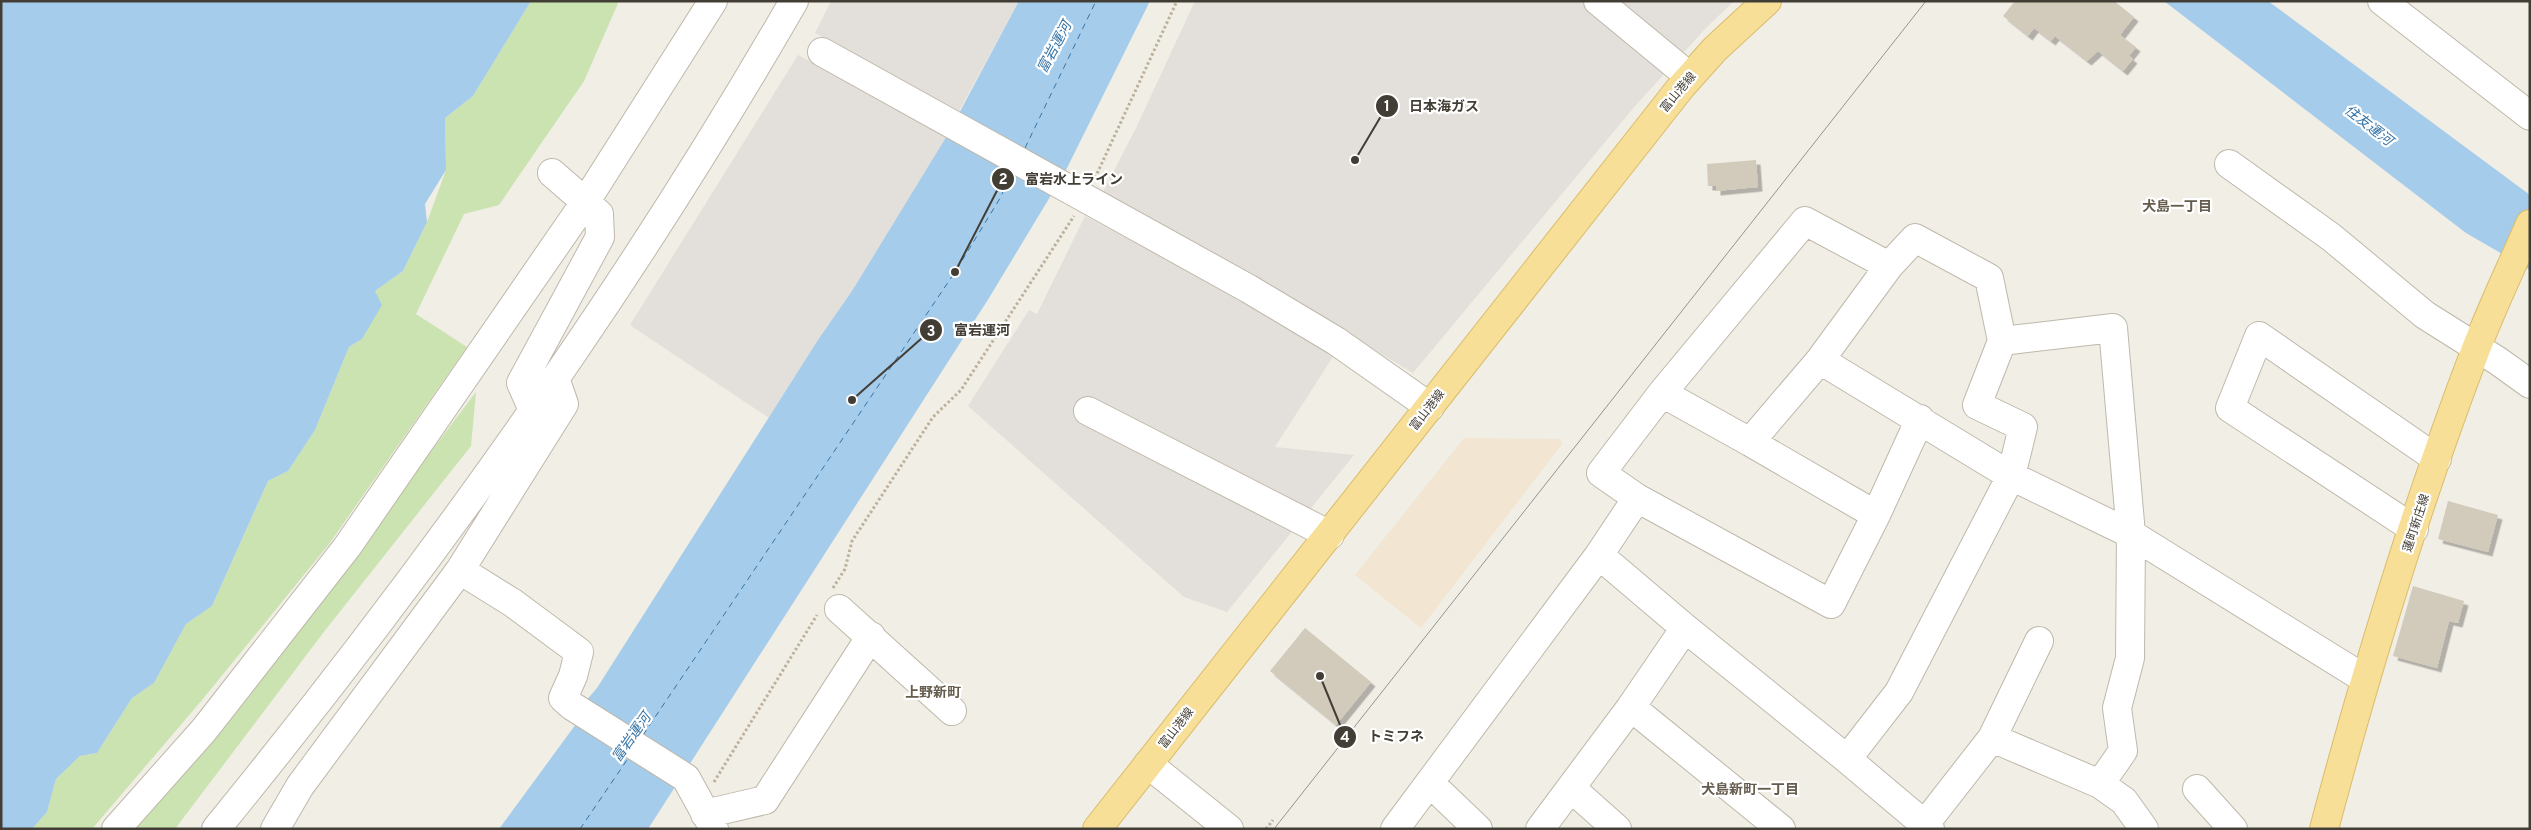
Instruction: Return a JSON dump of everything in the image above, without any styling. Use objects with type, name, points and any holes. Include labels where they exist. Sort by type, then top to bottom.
[{"type":"main road","name":"富山港線","points":[[1098,829],[1681,87],[1715,49],[1767,1]]},
{"type":"main road","name":"蓮町新庄線","points":[[2324,829],[2365,679],[2437,459],[2476,348],[2530,224]]},
{"type":"street","points":[[116,829],[204,730],[347,547],[586,201],[713,1]]},
{"type":"street","points":[[216,829],[308,716],[533,410],[656,230],[733,107],[794,1]]},
{"type":"street","points":[[1598,1],[1678,67]]},
{"type":"street","points":[[2382,1],[2530,116]]},
{"type":"street","points":[[822,52],[1250,289],[1336,341],[1430,406]]},
{"type":"street","points":[[2230,164],[2330,236],[2425,315],[2530,384]]},
{"type":"street","points":[[533,410],[521,383],[600,236],[599,214],[552,173]]},
{"type":"street","points":[[1890,266],[1804,221],[1662,393],[1601,473],[1637,498],[1832,604],[1876,515],[1920,419]]},
{"type":"street","points":[[1750,442],[1820,360],[1890,266],[1915,238],[1989,278],[2002,341],[1978,405],[2023,427],[2010,476],[1899,692],[1847,759]]},
{"type":"street","points":[[2002,341],[2113,328],[2131,534],[2130,658],[2117,708],[2122,751],[2100,784]]},
{"type":"street","points":[[2414,529],[2230,408],[2259,336],[2437,459]]},
{"type":"street","points":[[1820,360],[1920,419],[2010,476],[2131,534],[2365,679]]},
{"type":"street","points":[[276,829],[300,786],[460,570],[564,404],[555,378]]},
{"type":"street","points":[[1662,393],[1876,515]]},
{"type":"street","points":[[1088,411],[1330,535]]},
{"type":"street","points":[[1395,829],[1599,555],[1637,498]]},
{"type":"street","points":[[1599,555],[1685,628],[1847,759],[1925,827],[1992,738],[2039,641]]},
{"type":"street","points":[[460,570],[513,602],[579,652],[573,676],[563,698],[572,706],[686,778],[707,815],[765,800],[871,636]]},
{"type":"street","points":[[830,604],[871,636],[952,711]]},
{"type":"street","points":[[1540,829],[1630,707],[1685,628]]},
{"type":"street","points":[[1630,707],[1781,829]]},
{"type":"street","points":[[1992,738],[2100,784],[2124,801],[2144,829]]},
{"type":"street","points":[[1148,764],[1230,829]]},
{"type":"street","points":[[1430,782],[1478,829]]},
{"type":"street","points":[[1570,788],[1617,829]]},
{"type":"street","points":[[2197,789],[2234,829]]},
{"type":"path","points":[[707,815],[830,604],[845,569],[852,541],[933,417],[961,390],[1086,197],[1177,1]]},
{"type":"path","points":[[1266,829],[1273,820]]},
{"type":"shaded area","points":[[831,1],[1019,1],[959,111],[815,33]]},
{"type":"shaded area","points":[[1195,1],[1734,1],[1705,29],[1635,106],[1413,373],[1294,301],[1103,192],[1136,128]]},
{"type":"shaded area","points":[[798,55],[948,134],[852,291],[769,418],[630,325]]},
{"type":"shaded area","points":[[1085,216],[1275,318],[1334,355],[1275,447],[1354,455],[1227,612],[1184,597],[968,406],[1029,310],[1037,314]]},
{"type":"shaded area","points":[[1464,438],[1560,439],[1562,444],[1421,628],[1355,575]]},
{"type":"green space","points":[[531,1],[619,1],[584,81],[499,205],[464,214],[416,314],[467,347],[329,544],[202,700],[92,829],[32,829],[47,812],[56,779],[80,756],[97,753],[132,698],[154,683],[186,624],[212,606],[268,481],[288,471],[315,430],[349,347],[362,339],[375,291],[403,271],[427,222],[446,170],[445,118],[473,96]]},
{"type":"green space","points":[[476,392],[471,446],[323,633],[175,829],[131,829],[379,520]]},
{"type":"water","points":[[1,1],[531,1],[473,96],[445,118],[446,170],[425,204],[427,222],[403,271],[375,291],[382,305],[362,339],[349,347],[315,430],[288,471],[268,481],[212,606],[186,624],[154,683],[132,698],[97,753],[80,756],[56,779],[47,812],[32,829],[1,829]]},
{"type":"water","name":"富岩運河","points":[[1019,1],[1150,1],[1065,172],[989,298],[648,829],[499,829],[576,724],[584,703],[597,688],[818,340],[852,291],[948,134]]},
{"type":"water","name":"住友運河","points":[[2164,1],[2268,1],[2530,195],[2530,270],[2466,233]]},
{"type":"building","points":[[2015,1],[2114,1],[2134,17],[2120,35],[2136,47],[2129,56],[2133,59],[2123,71],[2098,51],[2087,61],[2055,36],[2051,41],[2034,28],[2028,36],[2003,16]]},
{"type":"building","points":[[1756,160],[1758,187],[1716,191],[1716,186],[1708,186],[1707,164]]},
{"type":"building","points":[[2448,501],[2498,515],[2488,552],[2438,539]]},
{"type":"building","points":[[2413,586],[2464,601],[2458,623],[2449,621],[2437,668],[2393,656]]},
{"type":"building","points":[[1305,628],[1371,682],[1336,725],[1270,671]]},
{"type":"ferry route","points":[[1025,148],[1096,1]]},
{"type":"ferry route","points":[[643,735],[955,272],[999,200],[1013,172]]},
{"type":"ferry route","points":[[580,829],[629,757]]},
{"type":"tram line","points":[[1274,829],[1926,1]]},
{"type":"place","name":"日本海ガス","points":[[1355,160]]},
{"type":"place","name":"富岩水上ライン","points":[[955,272]]},
{"type":"place","name":"富岩運河","points":[[852,400]]},
{"type":"place","name":"トミフネ","points":[[1320,676]]},
{"type":"district","name":"犬島一丁目","points":[[2177,206]]},
{"type":"district","name":"上野新町","points":[[933,692]]},
{"type":"district","name":"犬島新町一丁目","points":[[1750,789]]}]
